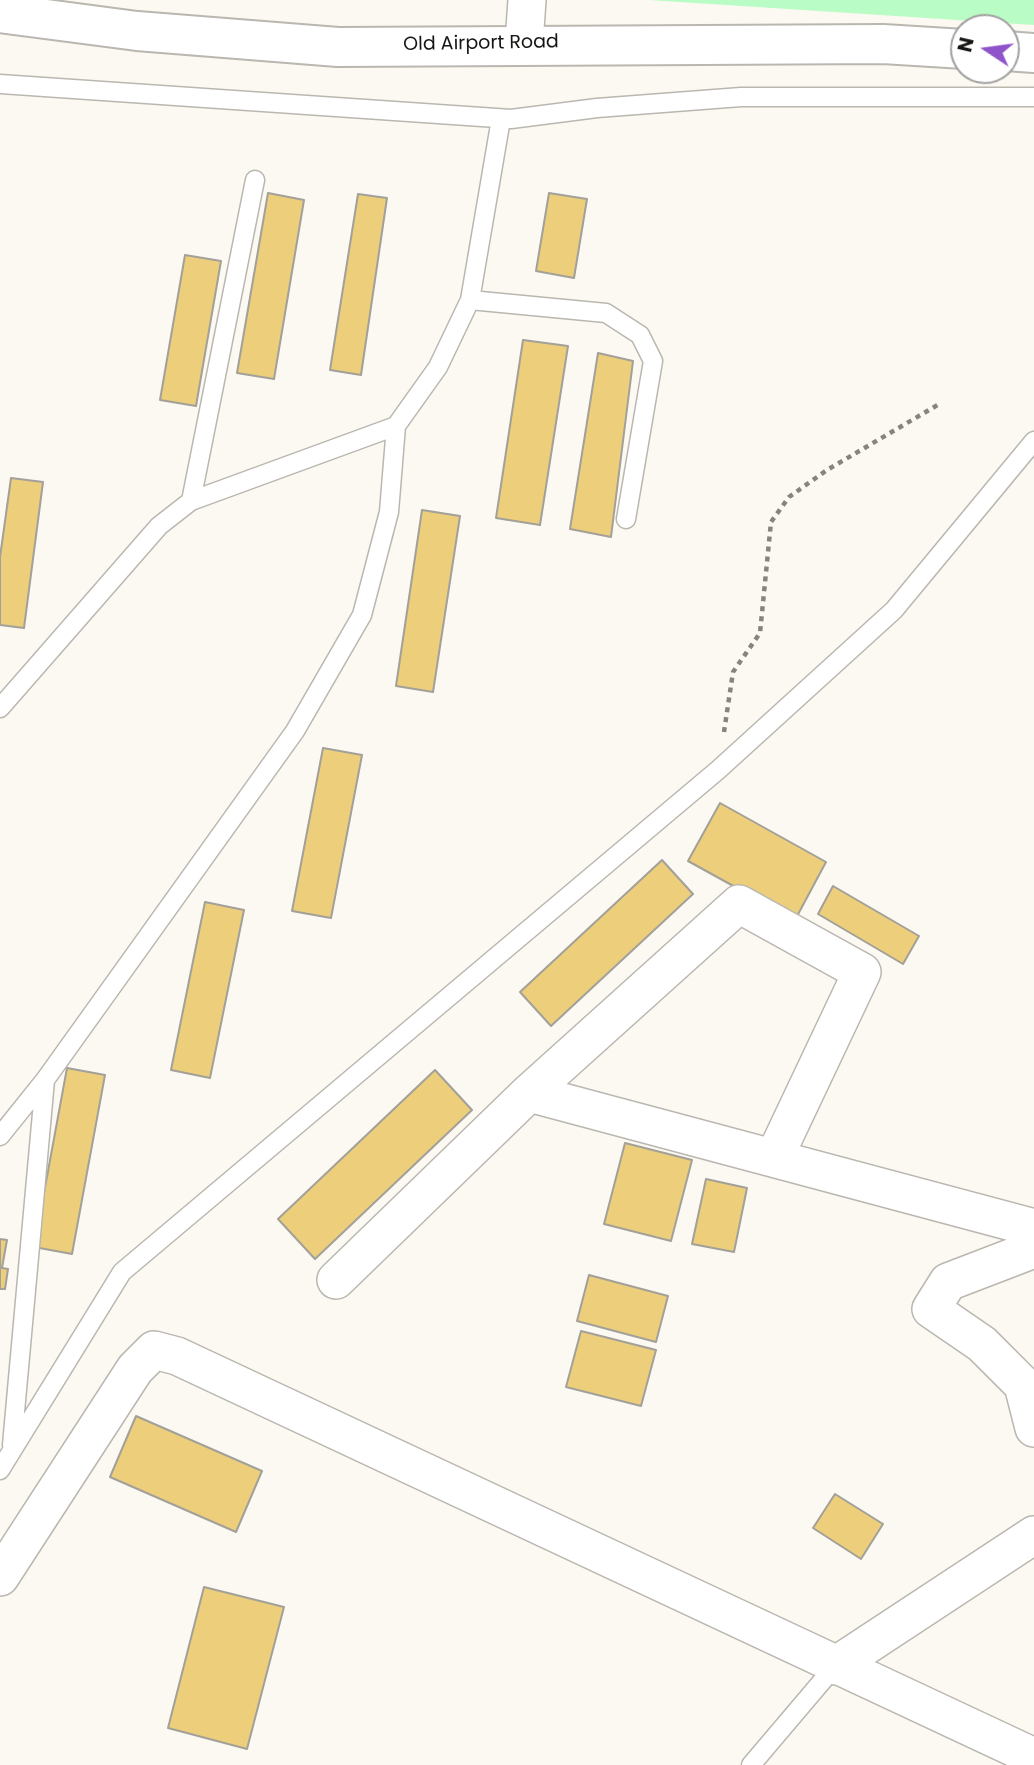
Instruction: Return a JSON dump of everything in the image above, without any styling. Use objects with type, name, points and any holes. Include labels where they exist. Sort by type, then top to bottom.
[{"type":"main road","name":"Old Airport Road","points":[[0,13],[137,31],[338,47],[524,43],[883,44],[950,47]]},
{"type":"street","points":[[524,43],[527,0]]},
{"type":"street","points":[[336,1280],[529,1093],[739,904],[862,972],[774,1158]]},
{"type":"street","points":[[529,1093],[1034,1228]]},
{"type":"street","points":[[1034,1249],[947,1282],[931,1309],[982,1344],[1023,1385],[1034,1429]]},
{"type":"street","points":[[0,1577],[135,1369],[154,1350],[177,1356],[1034,1757]]},
{"type":"street","points":[[835,1666],[1034,1535]]},
{"type":"lane","points":[[0,84],[501,119],[741,97],[1034,97]]},
{"type":"lane","points":[[0,1136],[45,1080],[295,731],[362,615],[389,512],[396,426],[438,367],[471,300],[501,119]]},
{"type":"lane","points":[[191,501],[255,180]]},
{"type":"lane","points":[[471,300],[606,313],[640,335],[653,361],[626,519]]},
{"type":"lane","points":[[0,708],[159,526],[191,501],[396,426]]},
{"type":"lane","points":[[0,1470],[11,1448],[122,1272],[718,770],[894,610],[1034,441]]},
{"type":"lane","points":[[11,1448],[45,1080]]},
{"type":"lane","points":[[751,1765],[835,1666]]},
{"type":"path","points":[[718,770],[733,672],[760,633],[771,522],[789,497],[827,470],[941,403]]},
{"type":"green space","points":[[649,0],[1034,0],[1034,25],[1020,24],[1020,14],[950,14],[950,20]]},
{"type":"building","points":[[268,193],[304,200],[274,379],[237,373]]},
{"type":"building","points":[[549,193],[587,199],[574,278],[536,271]]},
{"type":"building","points":[[358,194],[387,198],[361,375],[330,370]]},
{"type":"building","points":[[185,255],[221,261],[196,406],[160,400]]},
{"type":"building","points":[[523,340],[568,346],[540,525],[496,518]]},
{"type":"building","points":[[598,353],[633,361],[611,537],[570,529]]},
{"type":"building","points":[[11,478],[43,482],[24,628],[0,625],[0,557]]},
{"type":"building","points":[[422,510],[460,516],[433,692],[396,686]]},
{"type":"building","points":[[323,748],[362,755],[331,918],[292,911]]},
{"type":"building","points":[[720,803],[826,862],[795,920],[688,861]]},
{"type":"building","points":[[662,860],[693,894],[551,1026],[520,992]]},
{"type":"building","points":[[833,886],[919,936],[903,964],[818,914]]},
{"type":"building","points":[[205,902],[244,910],[210,1078],[171,1070]]},
{"type":"building","points":[[67,1068],[105,1075],[72,1254],[34,1247]]},
{"type":"building","points":[[435,1070],[472,1110],[315,1259],[278,1219]]},
{"type":"building","points":[[625,1143],[692,1160],[671,1241],[604,1224]]},
{"type":"building","points":[[706,1179],[747,1188],[734,1252],[692,1244]]},
{"type":"building","points":[[0,1239],[7,1240],[2,1268],[8,1269],[5,1289],[0,1289]]},
{"type":"building","points":[[589,1275],[668,1296],[656,1342],[577,1321]]},
{"type":"building","points":[[581,1331],[656,1350],[641,1406],[566,1387]]},
{"type":"building","points":[[136,1416],[262,1471],[236,1532],[110,1477]]},
{"type":"building","points":[[835,1494],[883,1524],[861,1559],[813,1528]]},
{"type":"building","points":[[204,1587],[284,1607],[247,1749],[168,1728]]}]
